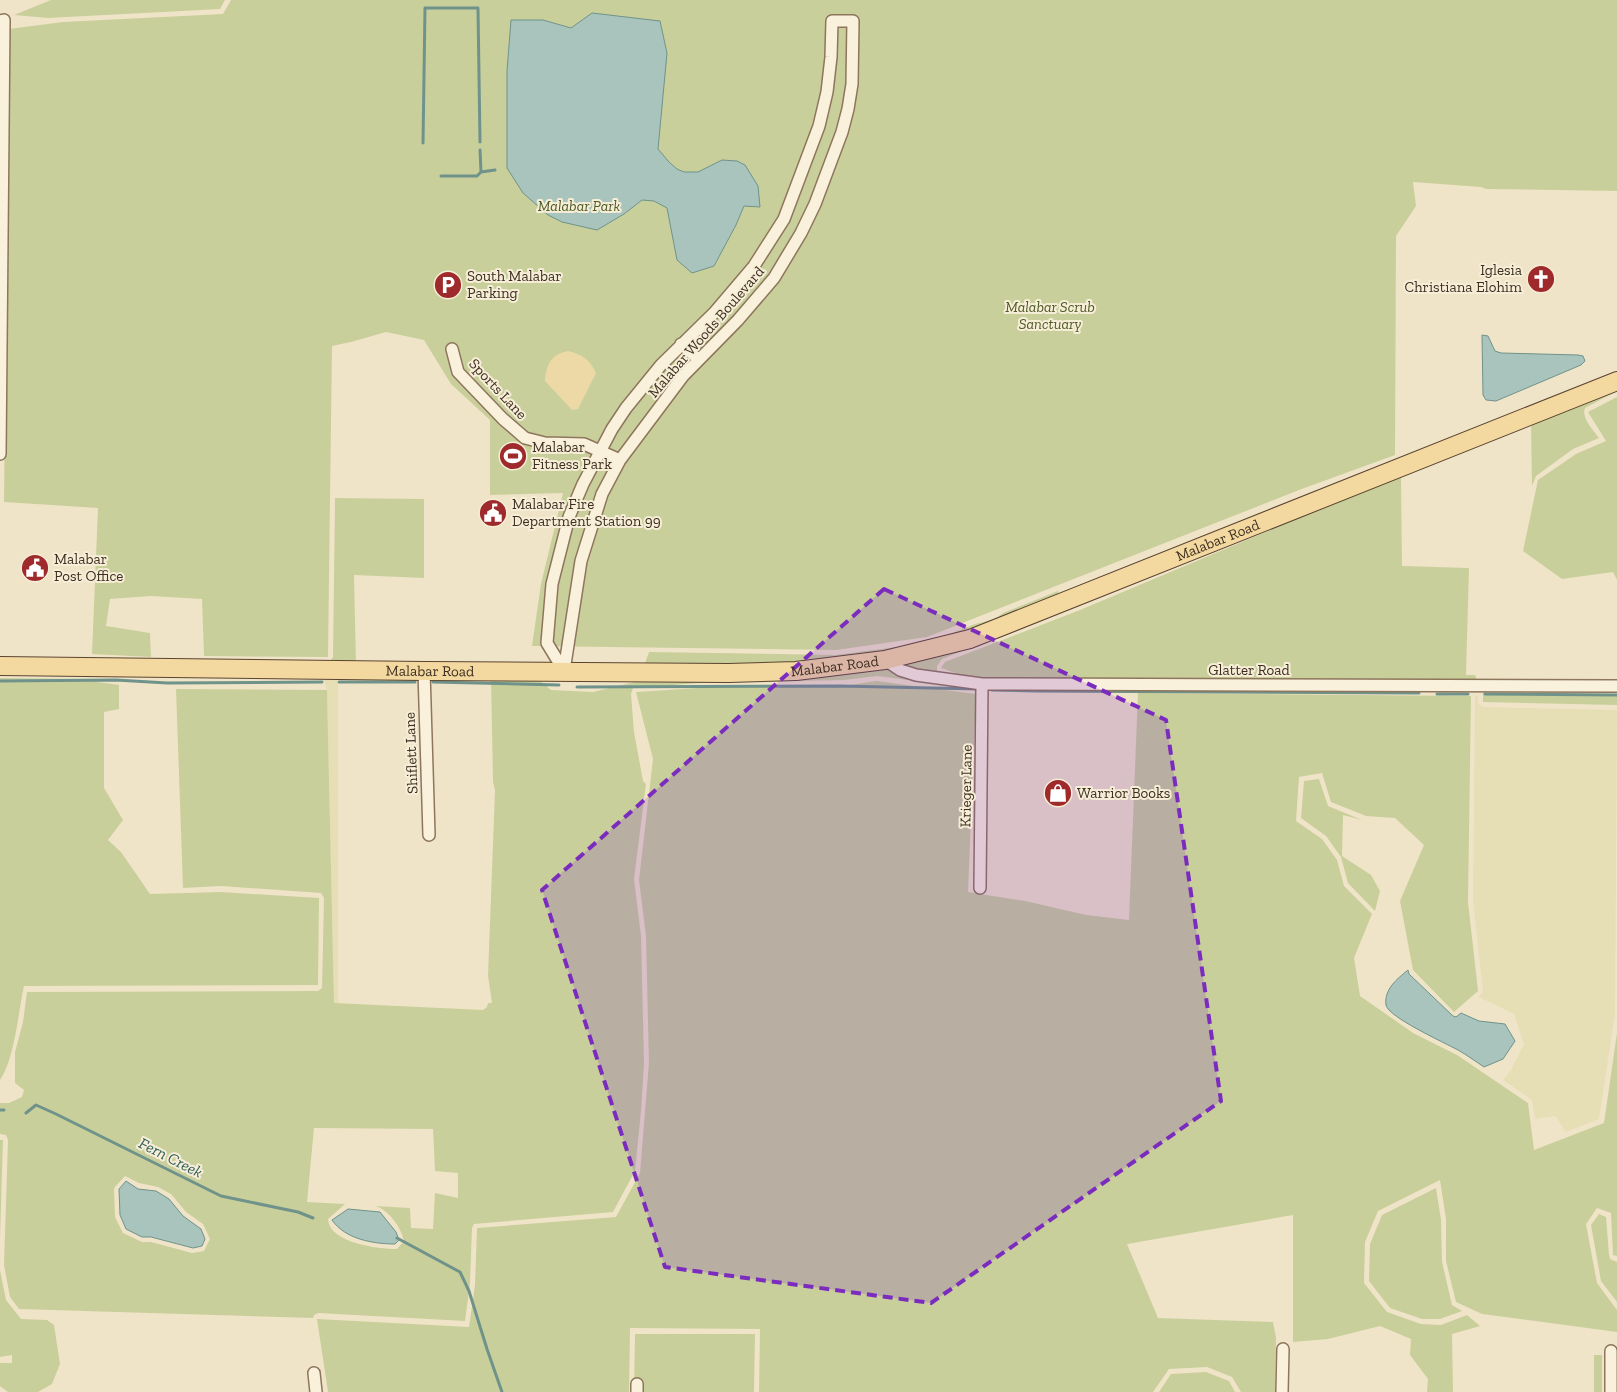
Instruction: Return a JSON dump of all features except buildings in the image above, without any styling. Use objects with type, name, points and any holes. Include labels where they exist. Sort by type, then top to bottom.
[{"type":"main road","name":"Malabar Road","points":[[0,666],[424,672],[728,673],[796,671],[885,660],[970,639],[1617,381]]},
{"type":"street","points":[[0,454],[2,20]]},
{"type":"street","name":"Malabar Woods Boulevard","points":[[832,21],[853,21],[852,84],[842,132],[815,204],[801,233],[774,278],[738,320],[683,376],[620,460],[602,494],[581,561],[564,671],[547,643],[552,584],[569,517],[583,484],[612,429],[626,408],[661,365],[714,313],[754,266],[784,218],[819,126],[827,92],[832,21]]},
{"type":"street","points":[[784,218],[801,233]]},
{"type":"street","points":[[681,344],[698,359]]},
{"type":"street","name":"Sports Lane","points":[[452,349],[458,372],[503,419],[526,438],[545,443],[584,444],[620,460]]},
{"type":"street","name":"Glatter Road","points":[[885,660],[900,670],[916,675],[982,684],[1617,686]]},
{"type":"street","name":"Shiflett Lane","points":[[424,672],[429,835]]},
{"type":"street","name":"Krieger Lane","points":[[980,888],[982,684]]},
{"type":"street","points":[[1282,1392],[1283,1349]]},
{"type":"street","points":[[1611,1350],[1611,1392]]},
{"type":"street","points":[[314,1373],[316,1392]]},
{"type":"highlighted area","points":[[884,589],[1166,720],[1221,1101],[931,1303],[665,1267],[542,890]]},
{"type":"shaded area","points":[[323,677],[336,677],[338,685],[338,999],[340,1004],[334,1004],[327,690]]},
{"type":"shaded area","points":[[1478,695],[1478,704],[1483,707],[1617,710],[1615,1013],[1599,1119],[1566,1132],[1555,1116],[1535,1119],[1532,1100],[1503,1080],[1511,1070],[1524,1044],[1514,1014],[1479,997],[1483,991],[1473,901],[1475,696]]},
{"type":"green space","points":[[51,0],[225,0],[220,9],[48,18],[14,15]]},
{"type":"green space","points":[[231,0],[1617,0],[1617,191],[1486,189],[1481,187],[1413,182],[1416,206],[1396,236],[1395,455],[1299,490],[927,637],[836,650],[532,646],[541,584],[563,493],[490,495],[490,420],[451,384],[424,340],[386,332],[332,346],[328,657],[204,656],[202,599],[151,596],[110,599],[106,626],[150,633],[151,657],[92,654],[98,508],[4,502],[9,29],[63,22],[223,14]]},
{"type":"green space","points":[[1617,388],[1617,391],[1585,408],[1586,419],[1599,438],[1573,449],[1536,476],[1532,486],[1531,422]]},
{"type":"green space","points":[[1617,397],[1617,580],[1613,572],[1562,579],[1523,551],[1538,480],[1576,454],[1606,441],[1588,412]]},
{"type":"green space","points":[[1401,475],[1402,566],[1469,568],[1466,675],[1475,675],[1477,680],[982,679],[941,668],[945,662],[1080,610]]},
{"type":"green space","points":[[335,498],[424,499],[424,578],[354,575],[356,664],[330,662],[333,657]]},
{"type":"green space","points":[[1058,591],[1059,597],[969,633],[884,654],[796,665],[644,666],[649,652],[836,655],[927,643],[975,624],[995,619],[1003,613]]},
{"type":"green space","points":[[1063,611],[942,659],[937,666],[937,671],[973,688],[877,676],[844,680],[699,683],[633,688],[631,694],[634,732],[643,781],[646,784],[634,879],[641,936],[644,1063],[635,1171],[613,1212],[474,1224],[472,1228],[470,1284],[465,1321],[318,1313],[313,1318],[19,1309],[10,1297],[4,1265],[8,1140],[6,1135],[0,1134],[0,1103],[9,1103],[22,1097],[24,1090],[15,1083],[15,1052],[23,1022],[27,992],[318,991],[322,988],[324,898],[321,893],[221,886],[183,888],[176,689],[327,690],[334,1003],[483,1010],[487,1007],[488,1003],[492,1003],[488,976],[495,790],[493,782],[491,677],[536,677],[551,690],[593,692],[639,681],[797,677]],"holes":[[[314,1128],[433,1129],[435,1171],[458,1173],[458,1198],[435,1193],[433,1229],[411,1228],[410,1208],[375,1206],[385,1211],[400,1230],[404,1241],[397,1249],[367,1246],[345,1239],[330,1227],[328,1219],[345,1204],[307,1202]],[[125,1176],[139,1183],[158,1187],[171,1194],[186,1212],[203,1224],[210,1239],[204,1251],[192,1253],[151,1242],[142,1242],[123,1233],[115,1217],[114,1189]]]},
{"type":"green space","points":[[0,678],[77,679],[119,685],[119,709],[104,712],[104,788],[123,820],[108,840],[121,852],[150,894],[221,892],[319,898],[318,985],[24,986],[13,1048],[0,1080]]},
{"type":"green space","points":[[876,681],[976,694],[968,892],[1025,901],[1086,915],[1129,920],[1138,693],[1471,696],[1468,902],[1478,991],[1454,1012],[1413,970],[1400,901],[1424,845],[1395,818],[1366,816],[1331,802],[1322,773],[1299,777],[1296,821],[1322,839],[1337,860],[1344,886],[1372,914],[1354,958],[1360,996],[1413,1033],[1457,1055],[1528,1103],[1534,1150],[1604,1123],[1617,1033],[1617,1256],[1613,1255],[1611,1213],[1597,1208],[1586,1224],[1597,1283],[1617,1310],[1617,1332],[1482,1314],[1456,1302],[1446,1261],[1446,1219],[1440,1180],[1378,1211],[1365,1242],[1364,1283],[1387,1312],[1421,1324],[1441,1325],[1467,1315],[1480,1326],[1452,1334],[1453,1392],[1427,1392],[1428,1379],[1410,1355],[1411,1339],[1380,1326],[1328,1339],[1293,1342],[1293,1215],[1127,1244],[1158,1318],[1273,1322],[1276,1338],[1275,1392],[1241,1392],[1232,1377],[1207,1367],[1169,1369],[1153,1392],[759,1392],[760,1329],[630,1328],[629,1392],[328,1392],[317,1319],[469,1327],[475,1285],[477,1228],[616,1217],[640,1173],[649,1063],[646,936],[639,880],[653,759],[636,692],[699,688],[844,686]]},
{"type":"green space","points":[[1483,693],[1617,695],[1617,705],[1483,702]]},
{"type":"green space","points":[[1319,779],[1328,806],[1362,820],[1343,815],[1342,856],[1371,875],[1380,891],[1375,911],[1348,883],[1341,857],[1326,836],[1301,818],[1304,781]]},
{"type":"green space","points":[[0,1140],[3,1140],[0,1239]]},
{"type":"green space","points":[[1436,1188],[1441,1220],[1442,1262],[1452,1305],[1462,1311],[1440,1319],[1422,1319],[1390,1308],[1369,1281],[1370,1244],[1382,1215]]},
{"type":"green space","points":[[1599,1214],[1606,1217],[1610,1259],[1617,1262],[1617,1302],[1601,1281],[1591,1225]]},
{"type":"green space","points":[[0,1270],[6,1300],[21,1319],[47,1320],[54,1325],[60,1364],[52,1384],[38,1392],[8,1392],[0,1386],[0,1363],[12,1363],[12,1355],[0,1357]]},
{"type":"green space","points":[[635,1334],[755,1334],[754,1392],[634,1392]]},
{"type":"green space","points":[[1594,1355],[1602,1355],[1602,1392],[1594,1392]]},
{"type":"green space","points":[[1206,1372],[1229,1381],[1235,1392],[1159,1392],[1171,1374]]},
{"type":"sand","points":[[568,351],[585,358],[596,373],[578,409],[572,410],[545,381],[550,361],[562,352]]},
{"type":"water","points":[[592,13],[660,21],[667,53],[658,149],[669,162],[684,172],[698,172],[722,160],[737,161],[745,165],[758,186],[760,207],[744,206],[714,266],[692,273],[677,260],[667,208],[654,201],[642,200],[624,214],[597,230],[562,222],[548,215],[523,193],[507,168],[507,71],[511,20],[543,20],[571,28]]},
{"type":"water","points":[[1482,335],[1488,336],[1495,351],[1501,353],[1578,355],[1583,356],[1585,361],[1581,365],[1496,401],[1486,400],[1483,395]]},
{"type":"water","points":[[1408,970],[1409,974],[1453,1016],[1456,1017],[1461,1013],[1479,1021],[1505,1024],[1515,1041],[1503,1059],[1484,1067],[1458,1050],[1406,1023],[1389,1010],[1386,1005],[1386,999],[1389,989]]},
{"type":"water","points":[[126,1181],[138,1189],[156,1191],[169,1199],[183,1216],[201,1229],[205,1239],[202,1246],[193,1248],[151,1237],[142,1237],[126,1229],[120,1215],[119,1189]]},
{"type":"water","points":[[348,1209],[380,1212],[396,1232],[399,1240],[395,1244],[378,1243],[360,1239],[344,1232],[332,1220]]},
{"type":"waterway","points":[[423,143],[425,8],[478,8],[480,142]]},
{"type":"waterway","points":[[441,176],[477,176],[481,172],[480,150]]},
{"type":"waterway","points":[[481,172],[495,170]]},
{"type":"waterway","points":[[0,681],[322,682]]},
{"type":"waterway","points":[[339,682],[415,682]]},
{"type":"waterway","points":[[433,682],[559,685]]},
{"type":"waterway","points":[[577,687],[840,686],[978,689]]},
{"type":"waterway","points":[[992,690],[1419,693]]},
{"type":"waterway","points":[[1437,694],[1468,694]]},
{"type":"waterway","points":[[1485,694],[1617,695]]},
{"type":"waterway","name":"Fern Creek","points":[[26,1113],[36,1105],[221,1196],[298,1212],[313,1218]]},
{"type":"waterway","name":"Fern Creek","points":[[397,1238],[460,1272],[469,1291],[502,1392]]},
{"type":"place","name":"Iglesia Christiana Elohim","points":[[1541,279]]},
{"type":"place","name":"South Malabar Parking","points":[[448,285]]},
{"type":"place","name":"Malabar Fitness Park","points":[[513,456]]},
{"type":"place","name":"Malabar Fire Department Station 99","points":[[493,513]]},
{"type":"place","name":"Malabar Post Office","points":[[35,568]]},
{"type":"place","name":"Warrior Books","points":[[1058,793]]},
{"type":"park label","name":"Malabar Park","points":[[579,206]]},
{"type":"park label","name":"Malabar Scrub Sanctuary","points":[[1050,316]]}]
